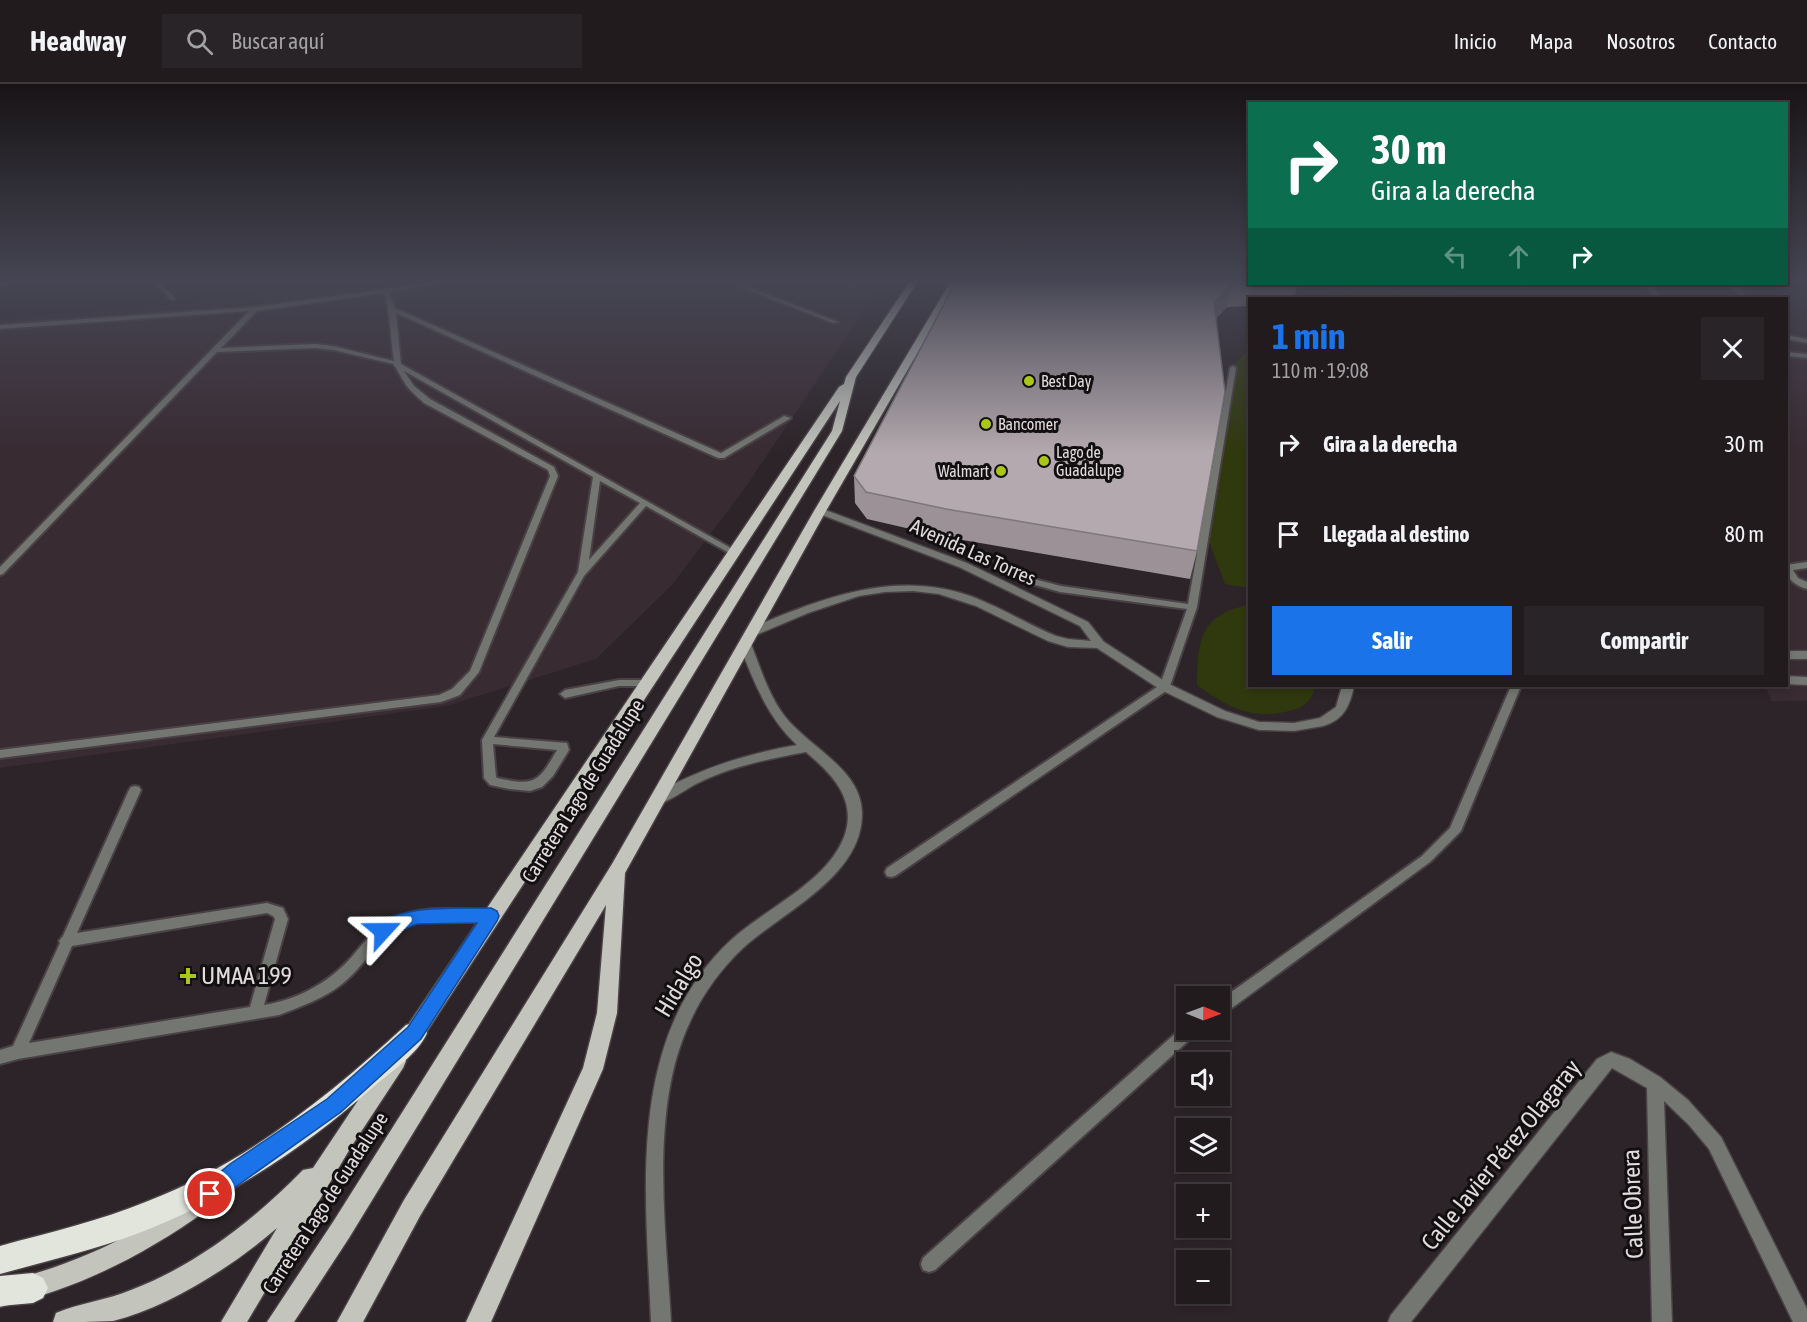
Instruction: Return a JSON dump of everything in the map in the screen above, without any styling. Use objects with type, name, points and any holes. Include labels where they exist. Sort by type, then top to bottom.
[{"type":"highway","points":[[0,1260],[63,1244],[155,1212],[237,1172],[334,1105],[415,1033]]},
{"type":"highway","points":[[0,1293],[33,1288]]},
{"type":"main road","name":"Carretera Lago de Guadalupe","points":[[279,1322],[341,1230],[837,431],[851,377],[876,339]]},
{"type":"main road","points":[[349,1322],[412,1208],[618,869],[820,511],[921,339]]},
{"type":"main road","points":[[233,1322],[344,1139],[851,377]]},
{"type":"main road","points":[[478,1322],[593,1069],[607,1013],[618,869]]},
{"type":"main road","points":[[65,1322],[120,1306],[163,1288],[200,1269],[237,1245],[298,1193],[344,1139]]},
{"type":"main road","points":[[33,1288],[81,1273],[115,1256],[180,1216],[237,1172]]},
{"type":"street","name":"Avenida Las Torres","points":[[820,511],[973,570],[1084,624],[1100,645],[1165,687],[1221,714],[1259,726],[1294,727],[1323,722],[1341,709],[1348,687]]},
{"type":"street","name":"Avenida Las Torres","points":[[748,638],[818,604],[872,589],[900,587],[965,598],[1064,642],[1100,645]]},
{"type":"street","name":"Hidalgo","points":[[661,1322],[656,1144],[658,1106],[678,1029],[695,996],[716,966],[738,943],[823,877],[836,863],[850,839],[855,816],[852,794],[838,773],[806,748],[778,718],[748,638]]},
{"type":"street","points":[[1788,655],[1807,655]]},
{"type":"street","points":[[1788,680],[1807,681]]},
{"type":"street","points":[[654,802],[691,779],[722,765],[755,756],[806,748]]},
{"type":"street","name":"Calle Javier Pérez Olagaray","points":[[1398,1322],[1603,1065],[1611,1060],[1622,1063],[1655,1085],[1704,1127],[1715,1143],[1803,1322]]},
{"type":"street","name":"Calle Obrera","points":[[1655,1085],[1662,1322]]},
{"type":"lane","points":[[0,572],[225,339]]},
{"type":"lane","points":[[0,754],[441,698],[456,692],[474,672],[554,476],[551,469],[427,401],[412,390],[395,363],[395,339]]},
{"type":"lane","points":[[460,339],[721,456],[788,418]]},
{"type":"lane","points":[[214,350],[315,346],[395,363],[734,552]]},
{"type":"lane","points":[[1788,354],[1807,356]]},
{"type":"lane","points":[[891,872],[1165,687],[1192,607],[1233,368]]},
{"type":"lane","points":[[581,574],[597,477]]},
{"type":"lane","points":[[487,740],[563,746],[546,781],[540,785],[500,783],[490,778],[487,740],[581,574],[644,503]]},
{"type":"lane","points":[[999,562],[1035,582],[1060,589],[1192,607]]},
{"type":"lane","points":[[1788,568],[1807,565]]},
{"type":"lane","points":[[1788,570],[1795,580],[1807,586]]},
{"type":"lane","points":[[565,694],[618,683],[646,683]]},
{"type":"lane","points":[[1230,1001],[1426,860],[1455,831],[1516,687]]},
{"type":"lane","points":[[18,1052],[135,790]]},
{"type":"lane","points":[[66,941],[267,908],[278,912],[282,919],[255,1013]]},
{"type":"lane","points":[[0,1057],[18,1052],[279,1009],[319,994],[347,971],[383,931],[399,922],[427,916],[491,916]]},
{"type":"lane","points":[[929,1264],[1179,1040]]},
{"type":"shaded area","points":[[0,339],[845,339],[745,488],[672,585],[596,659],[446,706],[0,768]]},
{"type":"shaded area","points":[[1788,339],[1807,339],[1807,701],[1772,701],[1765,687],[1788,687]]},
{"type":"green space","points":[[1248,350],[1248,588],[1225,584],[1208,539],[1232,368]]},
{"type":"green space","points":[[1248,605],[1248,687],[1315,687],[1306,703],[1299,708],[1281,713],[1255,713],[1232,707],[1197,685],[1199,655],[1205,632],[1211,623],[1232,610]]},
{"type":"building","name":"Lago de Guadalupe","points":[[926,339],[1218,339],[1225,392],[1197,551],[946,509],[866,492],[854,476]]},
{"type":"place","name":"Best Day","points":[[1029,381]]},
{"type":"place","name":"Bancomer","points":[[986,424]]},
{"type":"place","name":"Lago de Guadalupe","points":[[1044,461]]},
{"type":"place","name":"Walmart","points":[[1001,471]]},
{"type":"place","name":"UMAA 199","points":[[188,976]]},
{"type":"route","points":[[210,1194],[237,1172],[334,1105],[415,1033],[491,916],[417,917],[399,922],[383,931]]}]
